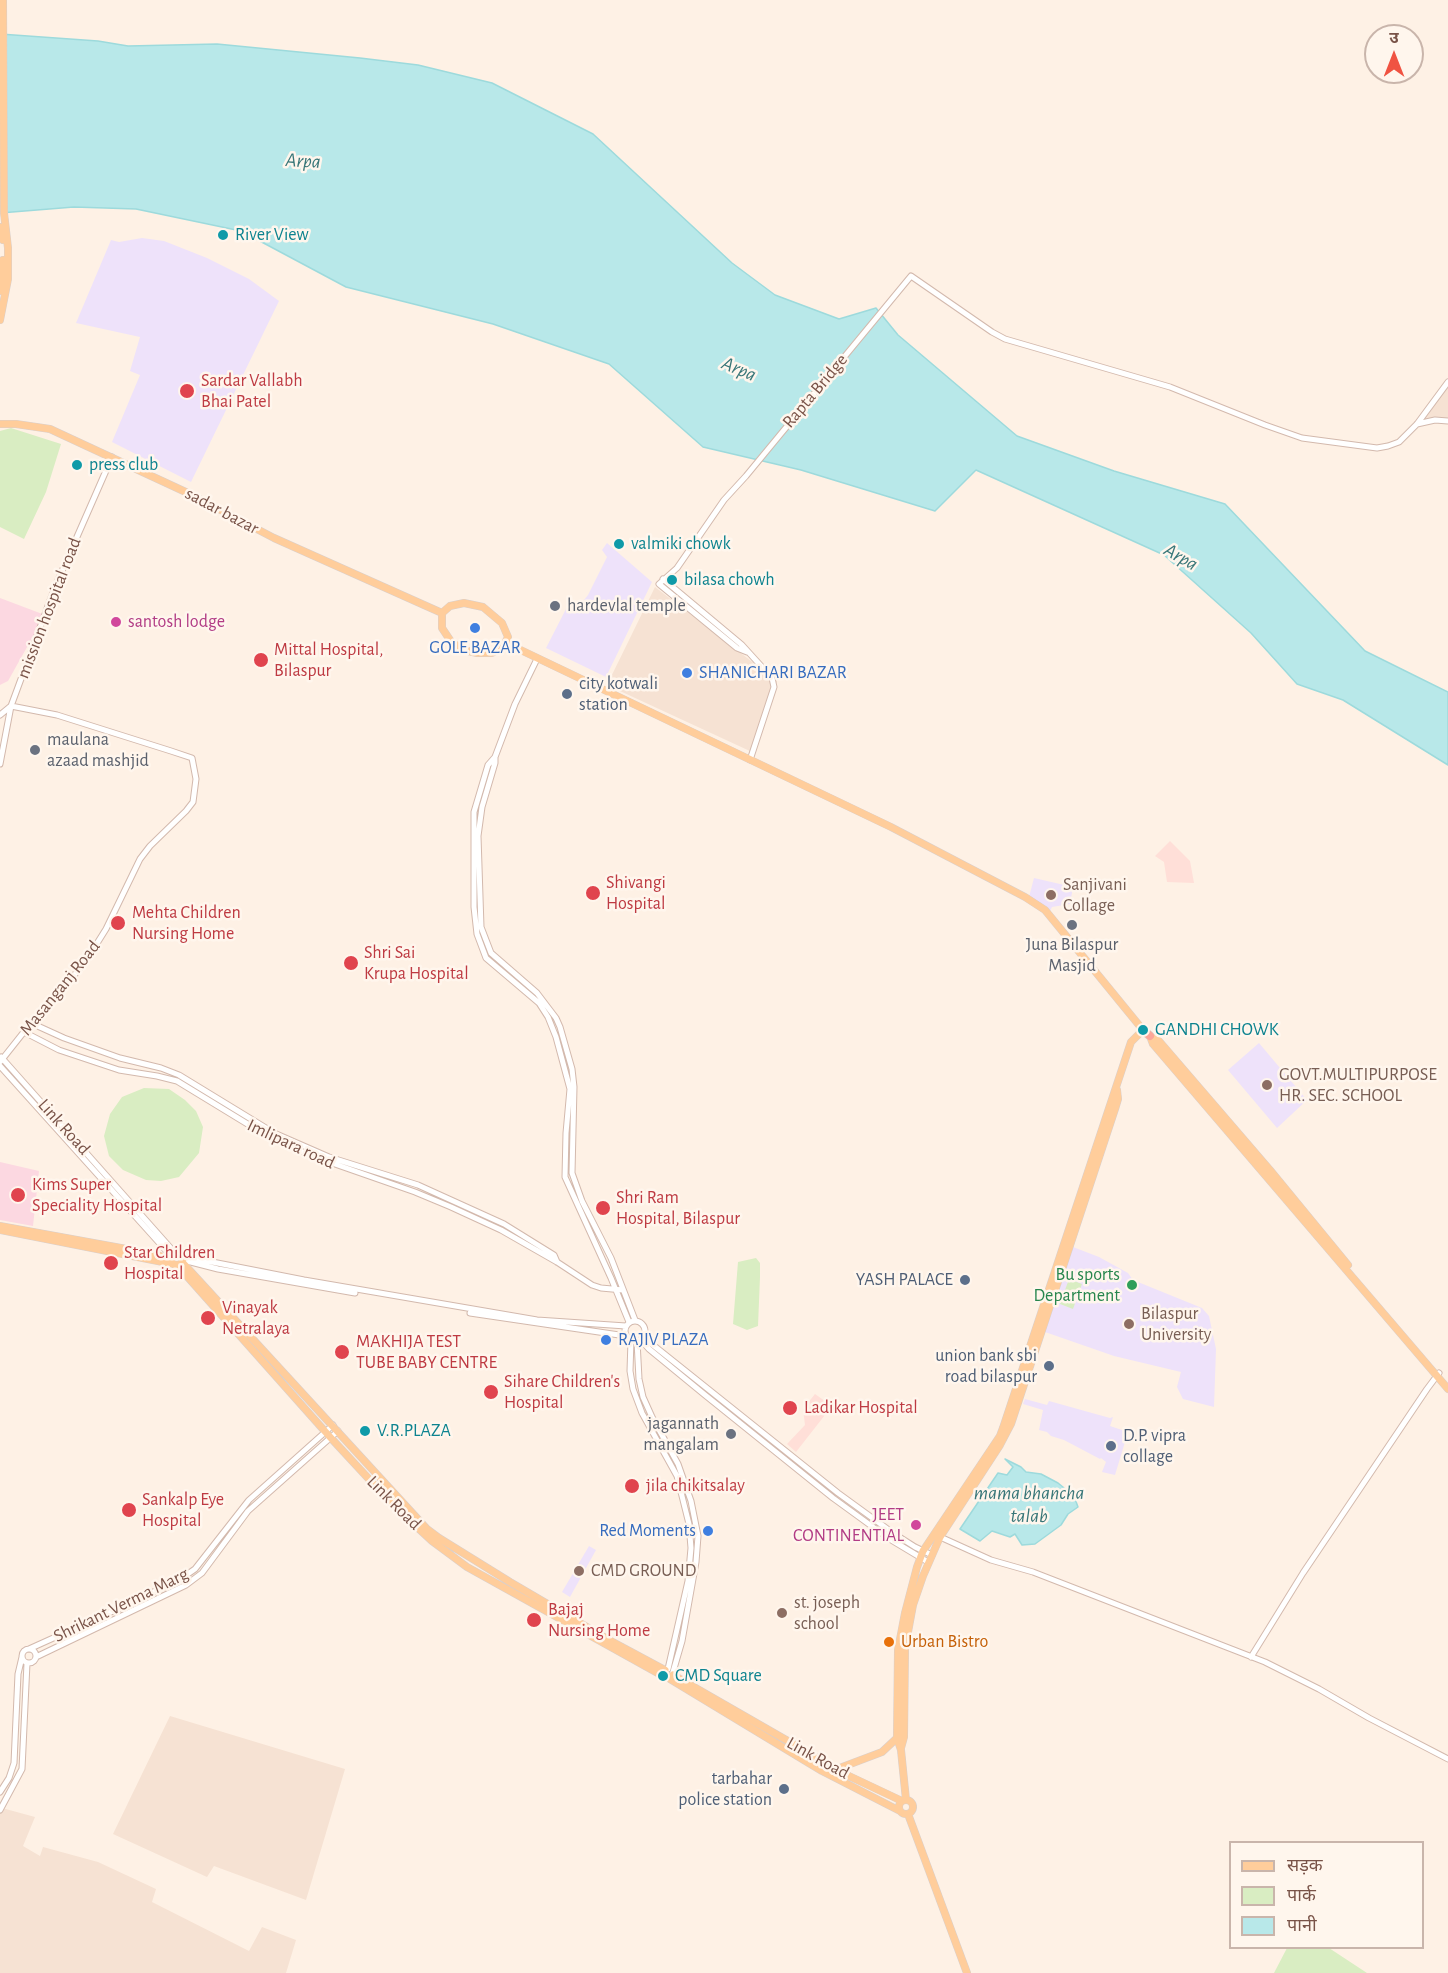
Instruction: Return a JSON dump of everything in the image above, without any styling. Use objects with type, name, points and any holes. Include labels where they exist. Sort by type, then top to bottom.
[{"type":"highway","points":[[1143,1030],[1150,1036]]},
{"type":"main road","points":[[0,320],[8,279],[8,248],[4,213],[3,0]]},
{"type":"main road","points":[[0,227],[4,250],[0,291]]},
{"type":"main road","name":"sadar bazar","points":[[0,424],[50,429],[190,494],[274,538],[442,613]]},
{"type":"main road","points":[[456,604],[474,604],[483,607],[502,623],[507,636],[506,643],[492,653],[477,653],[459,648],[446,636],[441,622],[442,613],[456,604]]},
{"type":"main road","points":[[506,643],[891,827],[1025,897],[1045,910],[1143,1030],[1131,1042],[1117,1090],[1003,1428],[937,1535],[921,1554],[904,1612],[898,1650],[897,1738],[901,1750],[904,1800],[898,1807],[900,1811]]},
{"type":"main road","points":[[1150,1036],[1153,1044],[1448,1389]]},
{"type":"main road","points":[[0,1226],[177,1259]]},
{"type":"main road","points":[[0,1230],[177,1259]]},
{"type":"main road","name":"Link Road","points":[[177,1259],[427,1529],[439,1538],[609,1640],[837,1769],[904,1800]]},
{"type":"main road","name":"Link Road","points":[[177,1259],[328,1434],[392,1504],[432,1541],[467,1567],[669,1674]]},
{"type":"main road","points":[[1438,1375],[1448,1384]]},
{"type":"main road","points":[[901,1750],[904,1737],[906,1645],[914,1605],[937,1535]]},
{"type":"main road","points":[[669,1674],[822,1771],[908,1814],[967,1973]]},
{"type":"main road","points":[[837,1769],[882,1752],[897,1738]]},
{"type":"main road","points":[[904,1800],[913,1806],[908,1814]]},
{"type":"street","name":"Rapta Bridge","points":[[675,571],[724,500],[911,276],[1005,339],[1156,383],[1302,438],[1377,448],[1399,442],[1417,424]]},
{"type":"street","points":[[1417,424],[1448,382]]},
{"type":"street","points":[[1417,424],[1435,420],[1448,421]]},
{"type":"street","name":"mission hospital road","points":[[0,764],[11,706],[55,587],[112,457]]},
{"type":"street","points":[[675,571],[663,579],[669,587],[742,645],[770,674],[774,682],[750,760]]},
{"type":"street","points":[[669,587],[674,579],[675,571]]},
{"type":"street","points":[[537,659],[495,757],[488,765],[477,800],[473,830],[475,916],[479,944],[539,1003],[556,1037],[570,1089],[565,1177],[619,1290],[636,1339],[639,1379],[643,1397],[678,1464],[691,1501],[698,1536],[696,1562],[682,1641],[669,1674]]},
{"type":"street","points":[[0,715],[11,706]]},
{"type":"street","name":"Masanganj Road","points":[[1,1060],[95,948],[140,859],[193,802],[196,779],[192,758],[57,715],[11,706]]},
{"type":"street","name":"Imlipara road","points":[[31,1023],[64,1038],[120,1058],[179,1075],[274,1133],[329,1157],[418,1185],[495,1219],[554,1255],[557,1262]]},
{"type":"street","name":"Imlipara road","points":[[24,1032],[58,1050],[110,1067],[177,1081],[259,1131],[290,1147],[327,1162],[415,1191],[452,1207],[501,1230],[592,1285],[619,1290]]},
{"type":"street","name":"Link Road","points":[[1,1060],[177,1259]]},
{"type":"street","points":[[177,1259],[202,1260],[552,1323],[640,1322],[645,1332],[636,1339]]},
{"type":"street","points":[[177,1259],[218,1269],[516,1321],[636,1339],[833,1498],[888,1538],[921,1554],[932,1555]]},
{"type":"street","points":[[1251,1656],[1303,1573],[1438,1375]]},
{"type":"street","name":"Shrikant Verma Marg","points":[[29,1649],[133,1602],[182,1578],[195,1569],[249,1500],[335,1428]]},
{"type":"street","name":"Shrikant Verma Marg","points":[[36,1657],[186,1585],[201,1573],[248,1512],[328,1434]]},
{"type":"street","points":[[937,1535],[997,1562],[1043,1576],[1251,1656],[1319,1689],[1448,1759]]},
{"type":"street","points":[[921,1554],[928,1562]]},
{"type":"street","points":[[0,1792],[9,1778],[14,1762],[18,1674],[23,1652],[33,1650],[36,1657],[33,1662],[27,1663]]},
{"type":"street","points":[[0,1810],[22,1768],[27,1663],[22,1657]]},
{"type":"shaded area","points":[[142,238],[164,241],[207,258],[249,279],[279,301],[191,482],[112,442],[140,375],[130,371],[140,337],[76,323],[111,240],[119,242]]},
{"type":"shaded area","points":[[1448,386],[1448,421],[1425,420],[1425,417]]},
{"type":"shaded area","points":[[607,543],[652,582],[606,677],[546,648],[566,609],[577,609],[588,595],[607,557],[602,550]]},
{"type":"shaded area","points":[[655,587],[777,681],[752,752],[607,685]]},
{"type":"shaded area","points":[[0,598],[45,615],[8,681],[0,685]]},
{"type":"shaded area","points":[[1170,841],[1190,861],[1194,883],[1167,882],[1164,862],[1155,856]]},
{"type":"shaded area","name":"Sanjivani Collage","points":[[1034,878],[1073,887],[1070,904],[1052,907],[1050,911],[1029,897]]},
{"type":"shaded area","name":"GOVT.MULTIPURPOSE HR. SEC. SCHOOL","points":[[1259,1043],[1307,1100],[1277,1128],[1228,1070]]},
{"type":"shaded area","name":"Kims Super Speciality Hospital","points":[[0,1162],[39,1171],[33,1226],[0,1220]]},
{"type":"shaded area","name":"Bilaspur University","points":[[1073,1247],[1099,1257],[1128,1273],[1133,1280],[1202,1308],[1209,1316],[1216,1349],[1214,1407],[1183,1399],[1177,1387],[1181,1372],[1114,1356],[1045,1332],[1055,1302],[1053,1301]]},
{"type":"shaded area","points":[[815,1394],[832,1406],[796,1452],[787,1444],[805,1425],[803,1409]]},
{"type":"shaded area","points":[[1025,1399],[1047,1405],[1049,1401],[1113,1417],[1110,1426],[1128,1432],[1115,1475],[1102,1472],[1106,1462],[1101,1458],[1039,1430],[1043,1410],[1023,1404]]},
{"type":"shaded area","name":"CMD GROUND","points":[[589,1546],[596,1550],[570,1597],[562,1592]]},
{"type":"shaded area","points":[[170,1716],[345,1769],[306,1900],[214,1866],[207,1877],[113,1834]]},
{"type":"shaded area","points":[[2,1808],[35,1817],[23,1846],[40,1856],[43,1847],[98,1862],[156,1889],[152,1902],[249,1951],[262,1927],[296,1940],[286,1973],[0,1973],[0,1813]]},
{"type":"green space","points":[[11,428],[61,444],[46,492],[24,539],[0,527],[0,431]]},
{"type":"green space","points":[[144,1088],[169,1089],[196,1111],[203,1127],[199,1153],[179,1177],[161,1181],[146,1180],[123,1170],[109,1156],[104,1136],[110,1114],[122,1097]]},
{"type":"green space","points":[[756,1258],[760,1263],[758,1326],[747,1330],[733,1324],[738,1262]]},
{"type":"green space","points":[[1069,1279],[1082,1284],[1073,1309],[1060,1304]]},
{"type":"green space","points":[[1286,1949],[1331,1949],[1367,1973],[1274,1973]]},
{"type":"water","name":"Arpa","points":[[0,34],[98,41],[128,46],[217,44],[360,58],[418,65],[492,83],[593,134],[732,263],[775,295],[839,319],[876,308],[898,335],[1017,436],[1114,471],[1225,504],[1365,651],[1448,692],[1448,765],[1343,700],[1297,684],[1251,633],[1164,555],[976,470],[935,511],[801,470],[703,447],[609,364],[493,324],[346,287],[241,231],[136,209],[74,207],[0,213]]},
{"type":"water","name":"mama bhancha talab","points":[[1005,1459],[1026,1472],[1041,1474],[1058,1483],[1074,1496],[1078,1507],[1068,1514],[1061,1525],[1035,1544],[1022,1545],[1015,1534],[1010,1537],[992,1531],[980,1541],[960,1529],[998,1473],[1007,1475],[1013,1467]]},
{"type":"place","name":"River View","points":[[223,235]]},
{"type":"place","name":"Sardar Vallabh Bhai Patel","points":[[187,391]]},
{"type":"place","name":"press club","points":[[77,465]]},
{"type":"place","name":"valmiki chowk","points":[[619,544]]},
{"type":"place","name":"bilasa chowh","points":[[672,580]]},
{"type":"place","name":"hardevlal temple","points":[[555,606]]},
{"type":"place","name":"santosh lodge","points":[[116,622]]},
{"type":"place","name":"GOLE BAZAR","points":[[475,628]]},
{"type":"place","name":"Mittal Hospital, Bilaspur","points":[[261,660]]},
{"type":"place","name":"SHANICHARI BAZAR","points":[[687,673]]},
{"type":"place","name":"city kotwali station","points":[[567,694]]},
{"type":"place","name":"maulana azaad mashjid","points":[[35,750]]},
{"type":"place","name":"Shivangi Hospital","points":[[593,893]]},
{"type":"place","name":"Sanjivani Collage","points":[[1051,895]]},
{"type":"place","name":"Mehta Children Nursing Home","points":[[118,923]]},
{"type":"place","name":"Juna Bilaspur Masjid","points":[[1072,925]]},
{"type":"place","name":"Shri Sai Krupa Hospital","points":[[351,963]]},
{"type":"place","name":"GANDHI CHOWK","points":[[1143,1030]]},
{"type":"place","name":"GOVT.MULTIPURPOSE HR. SEC. SCHOOL","points":[[1267,1085]]},
{"type":"place","name":"Kims Super Speciality Hospital","points":[[18,1195]]},
{"type":"place","name":"Shri Ram Hospital, Bilaspur","points":[[603,1208]]},
{"type":"place","name":"Star Children Hospital","points":[[111,1263]]},
{"type":"place","name":"YASH PALACE","points":[[965,1280]]},
{"type":"place","name":"Bu sports Department","points":[[1132,1285]]},
{"type":"place","name":"Vinayak Netralaya","points":[[208,1318]]},
{"type":"place","name":"Bilaspur University","points":[[1129,1324]]},
{"type":"place","name":"RAJIV PLAZA","points":[[606,1340]]},
{"type":"place","name":"MAKHIJA TEST TUBE BABY CENTRE","points":[[342,1352]]},
{"type":"place","name":"union bank sbi road bilaspur","points":[[1049,1366]]},
{"type":"place","name":"Sihare Children's Hospital","points":[[491,1392]]},
{"type":"place","name":"Ladikar Hospital","points":[[790,1408]]},
{"type":"place","name":"V.R.PLAZA","points":[[365,1431]]},
{"type":"place","name":"jagannath mangalam","points":[[731,1434]]},
{"type":"place","name":"D.P. vipra collage","points":[[1111,1446]]},
{"type":"place","name":"jila chikitsalay","points":[[632,1486]]},
{"type":"place","name":"Sankalp Eye Hospital","points":[[129,1510]]},
{"type":"place","name":"JEET CONTINENTIAL","points":[[916,1525]]},
{"type":"place","name":"Red Moments","points":[[708,1531]]},
{"type":"place","name":"CMD GROUND","points":[[579,1571]]},
{"type":"place","name":"st. joseph school","points":[[782,1613]]},
{"type":"place","name":"Bajaj Nursing Home","points":[[534,1620]]},
{"type":"place","name":"Urban Bistro","points":[[889,1642]]},
{"type":"place","name":"CMD Square","points":[[663,1676]]},
{"type":"place","name":"tarbahar police station","points":[[784,1789]]}]
